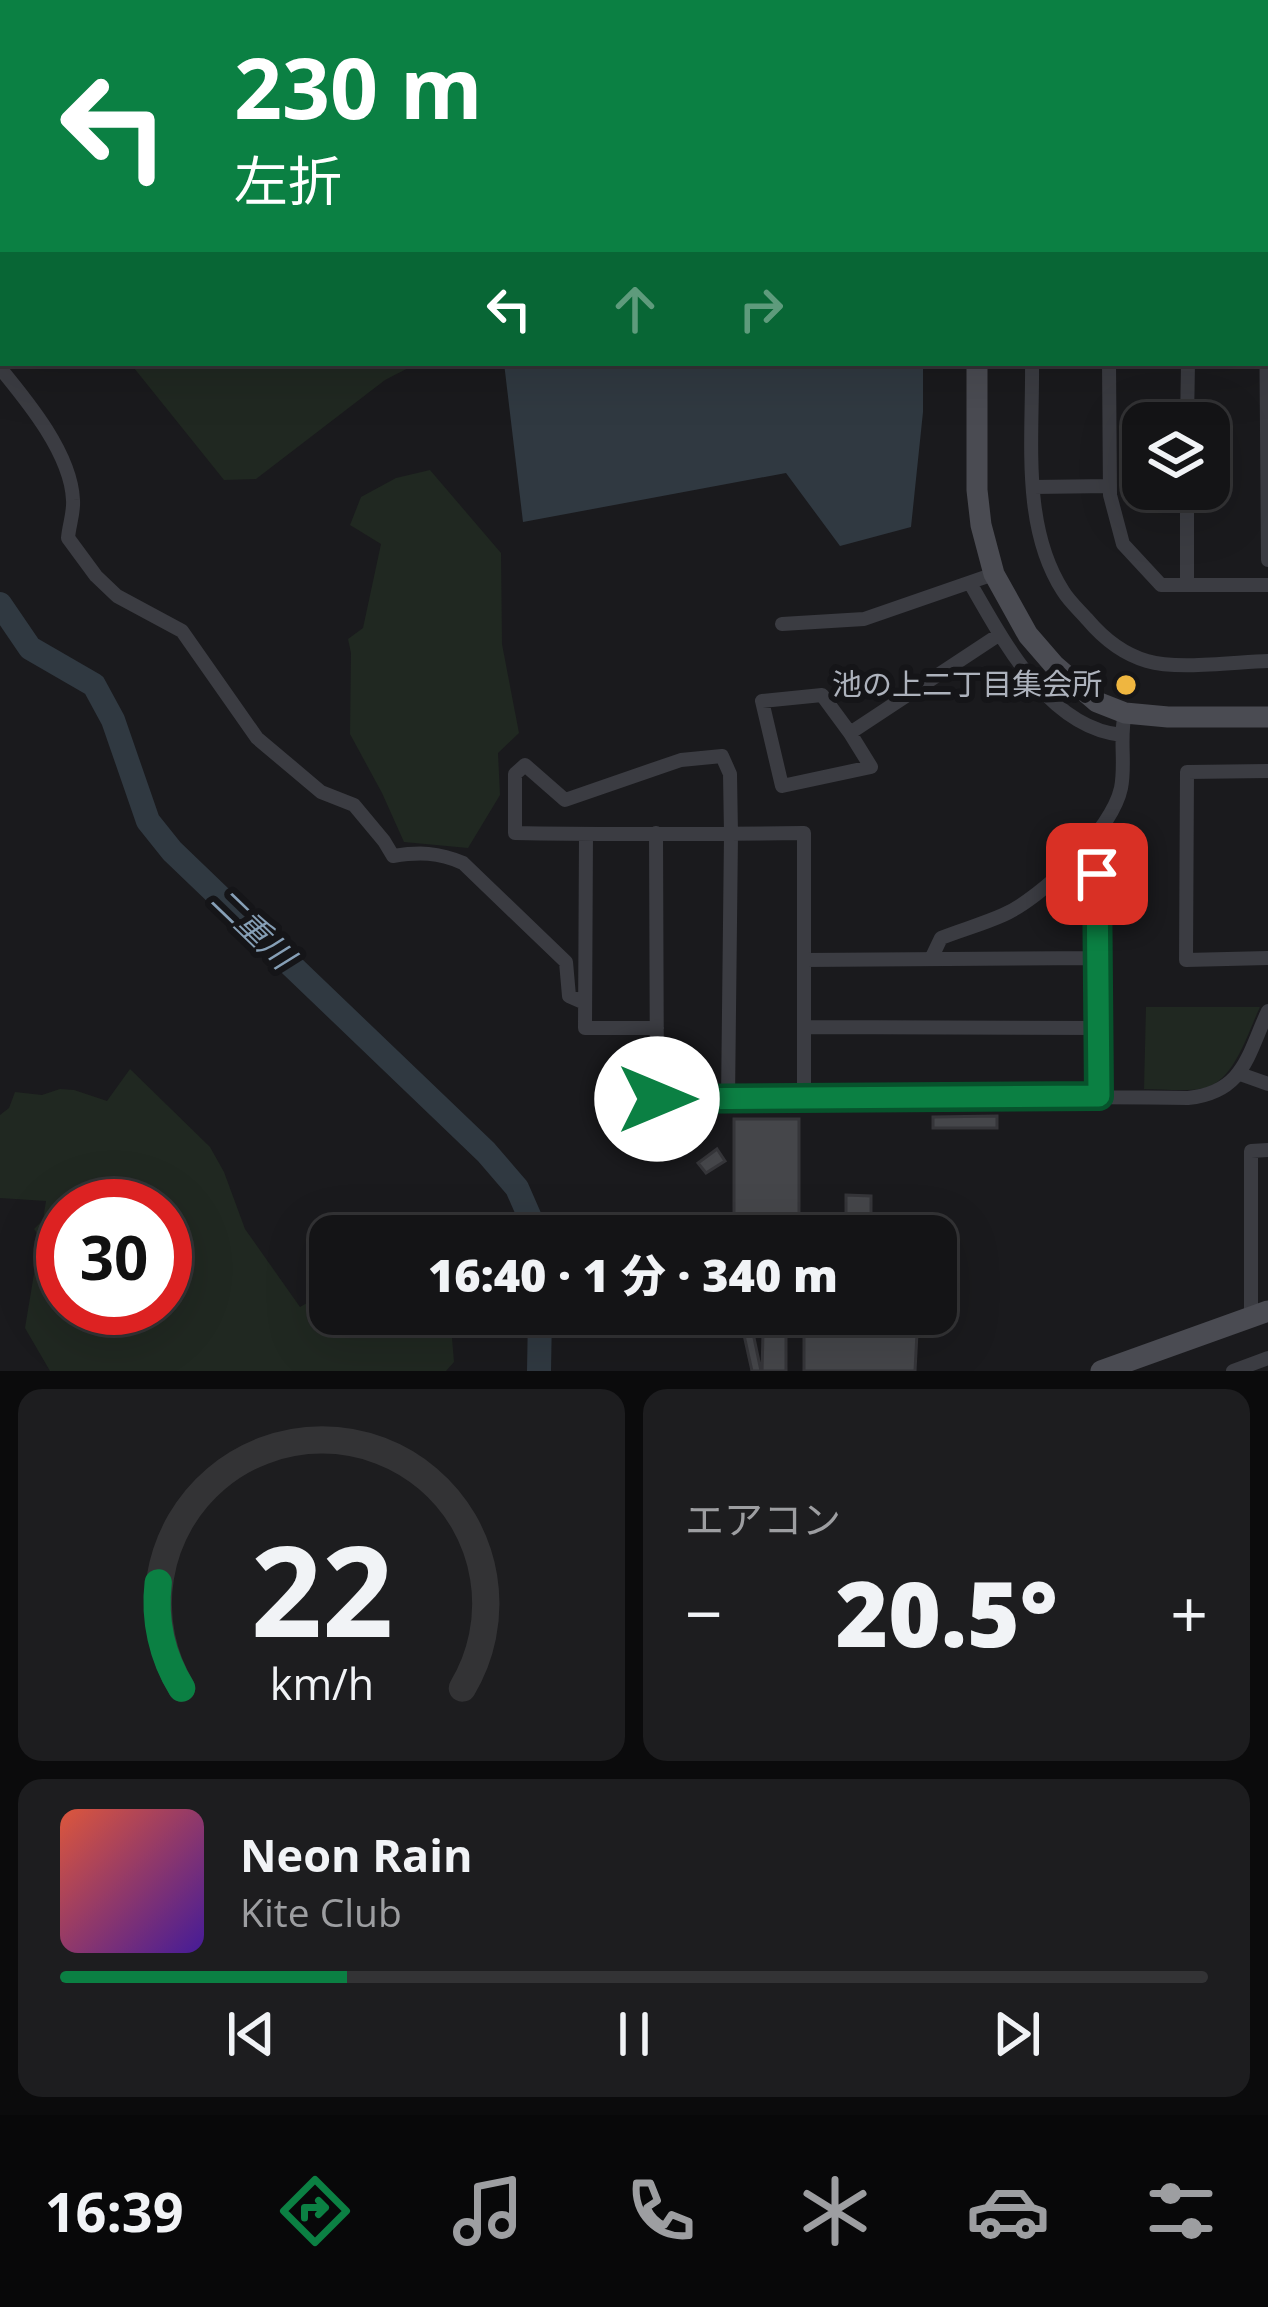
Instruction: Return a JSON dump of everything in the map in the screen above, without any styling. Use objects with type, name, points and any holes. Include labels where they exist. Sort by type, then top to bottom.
[{"type":"street","points":[[977,366],[977,490],[994,574],[1028,635],[1054,665],[1124,724]]},
{"type":"street","points":[[1032,366],[1037,522],[1063,592],[1099,633],[1122,651],[1150,662],[1268,661]]},
{"type":"street","points":[[1109,366],[1110,487],[1123,544],[1161,585],[1268,585]]},
{"type":"street","points":[[1187,402],[1188,366]]},
{"type":"street","points":[[1267,366],[1268,560]]},
{"type":"street","points":[[0,368],[38,417],[59,454],[72,487],[68,538],[96,576],[117,596],[182,631],[257,738],[321,792],[354,805],[393,856],[420,852],[463,863],[566,962],[569,996],[585,1003]]},
{"type":"street","points":[[1033,487],[1110,487]]},
{"type":"street","points":[[1187,510],[1187,585]]},
{"type":"street","points":[[782,624],[864,619],[994,574]]},
{"type":"street","points":[[970,583],[1000,634],[1049,696],[1075,718],[1109,733],[1124,724],[1168,718],[1268,717]]},
{"type":"street","points":[[850,734],[1000,634]]},
{"type":"street","points":[[822,695],[850,734],[871,767],[782,786],[762,700],[822,695]]},
{"type":"street","points":[[932,959],[941,938],[1005,915],[1038,894],[1096,833],[1121,786],[1124,724]]},
{"type":"street","points":[[728,1100],[731,834],[730,774],[722,756],[681,760],[566,800],[525,765],[515,774],[515,833],[586,835],[656,833],[731,834],[804,833],[804,1100]]},
{"type":"street","points":[[1268,771],[1187,772],[1186,959],[1268,958]]},
{"type":"street","points":[[656,833],[657,1099],[1202,1096],[1225,1088],[1240,1073],[1268,1011]]},
{"type":"street","points":[[1096,833],[1099,1096]]},
{"type":"street","points":[[586,835],[585,1028],[657,1028]]},
{"type":"street","points":[[804,960],[1099,958]]},
{"type":"street","points":[[804,1027],[1099,1028]]},
{"type":"street","points":[[1240,1073],[1268,1084]]},
{"type":"street","points":[[1101,1371],[1260,1314],[1251,1151],[1268,1150]]},
{"type":"street","points":[[1233,1371],[1268,1358]]},
{"type":"shaded area","points":[[132,366],[412,366],[385,380],[256,479],[224,480]]},
{"type":"shaded area","points":[[504,366],[923,366],[911,527],[840,546],[786,473],[523,522]]},
{"type":"shaded area","points":[[430,470],[501,553],[502,644],[519,733],[498,753],[500,795],[468,848],[404,842],[350,734],[348,639],[363,628],[381,544],[350,525],[361,497],[396,478]]},
{"type":"shaded area","points":[[1146,1007],[1260,1007],[1225,1075],[1205,1088],[1182,1090],[1144,1089]]},
{"type":"shaded area","points":[[130,1069],[210,1147],[245,1229],[300,1307],[309,1302],[309,1335],[452,1335],[454,1362],[446,1371],[50,1371],[25,1328],[36,1262],[36,1335],[192,1335],[192,1179],[36,1179],[36,1200],[0,1198],[0,1115],[9,1108],[15,1092],[42,1095],[74,1090],[107,1101]]},
{"type":"building","points":[[997,1116],[997,1128],[933,1128],[933,1117]]},
{"type":"building","points":[[734,1119],[799,1119],[799,1215],[734,1215]]},
{"type":"building","points":[[717,1149],[725,1161],[706,1173],[698,1163]]},
{"type":"building","points":[[846,1195],[871,1196],[871,1214],[877,1215],[846,1215]]},
{"type":"building","points":[[744,1335],[753,1335],[761,1371],[752,1371]]},
{"type":"building","points":[[763,1335],[786,1335],[786,1371],[762,1371]]},
{"type":"building","points":[[804,1335],[917,1335],[915,1371],[804,1371]]},
{"type":"waterway","name":"二重川","points":[[0,604],[30,648],[94,685],[113,720],[148,821],[172,851],[486,1152],[517,1188],[529,1215]]},
{"type":"waterway","name":"二重川","points":[[539,1371],[540,1335]]},
{"type":"place","name":"池の上二丁目集会所","points":[[1126,685]]},
{"type":"route","points":[[657,1099],[1099,1096],[1097,874]]}]
